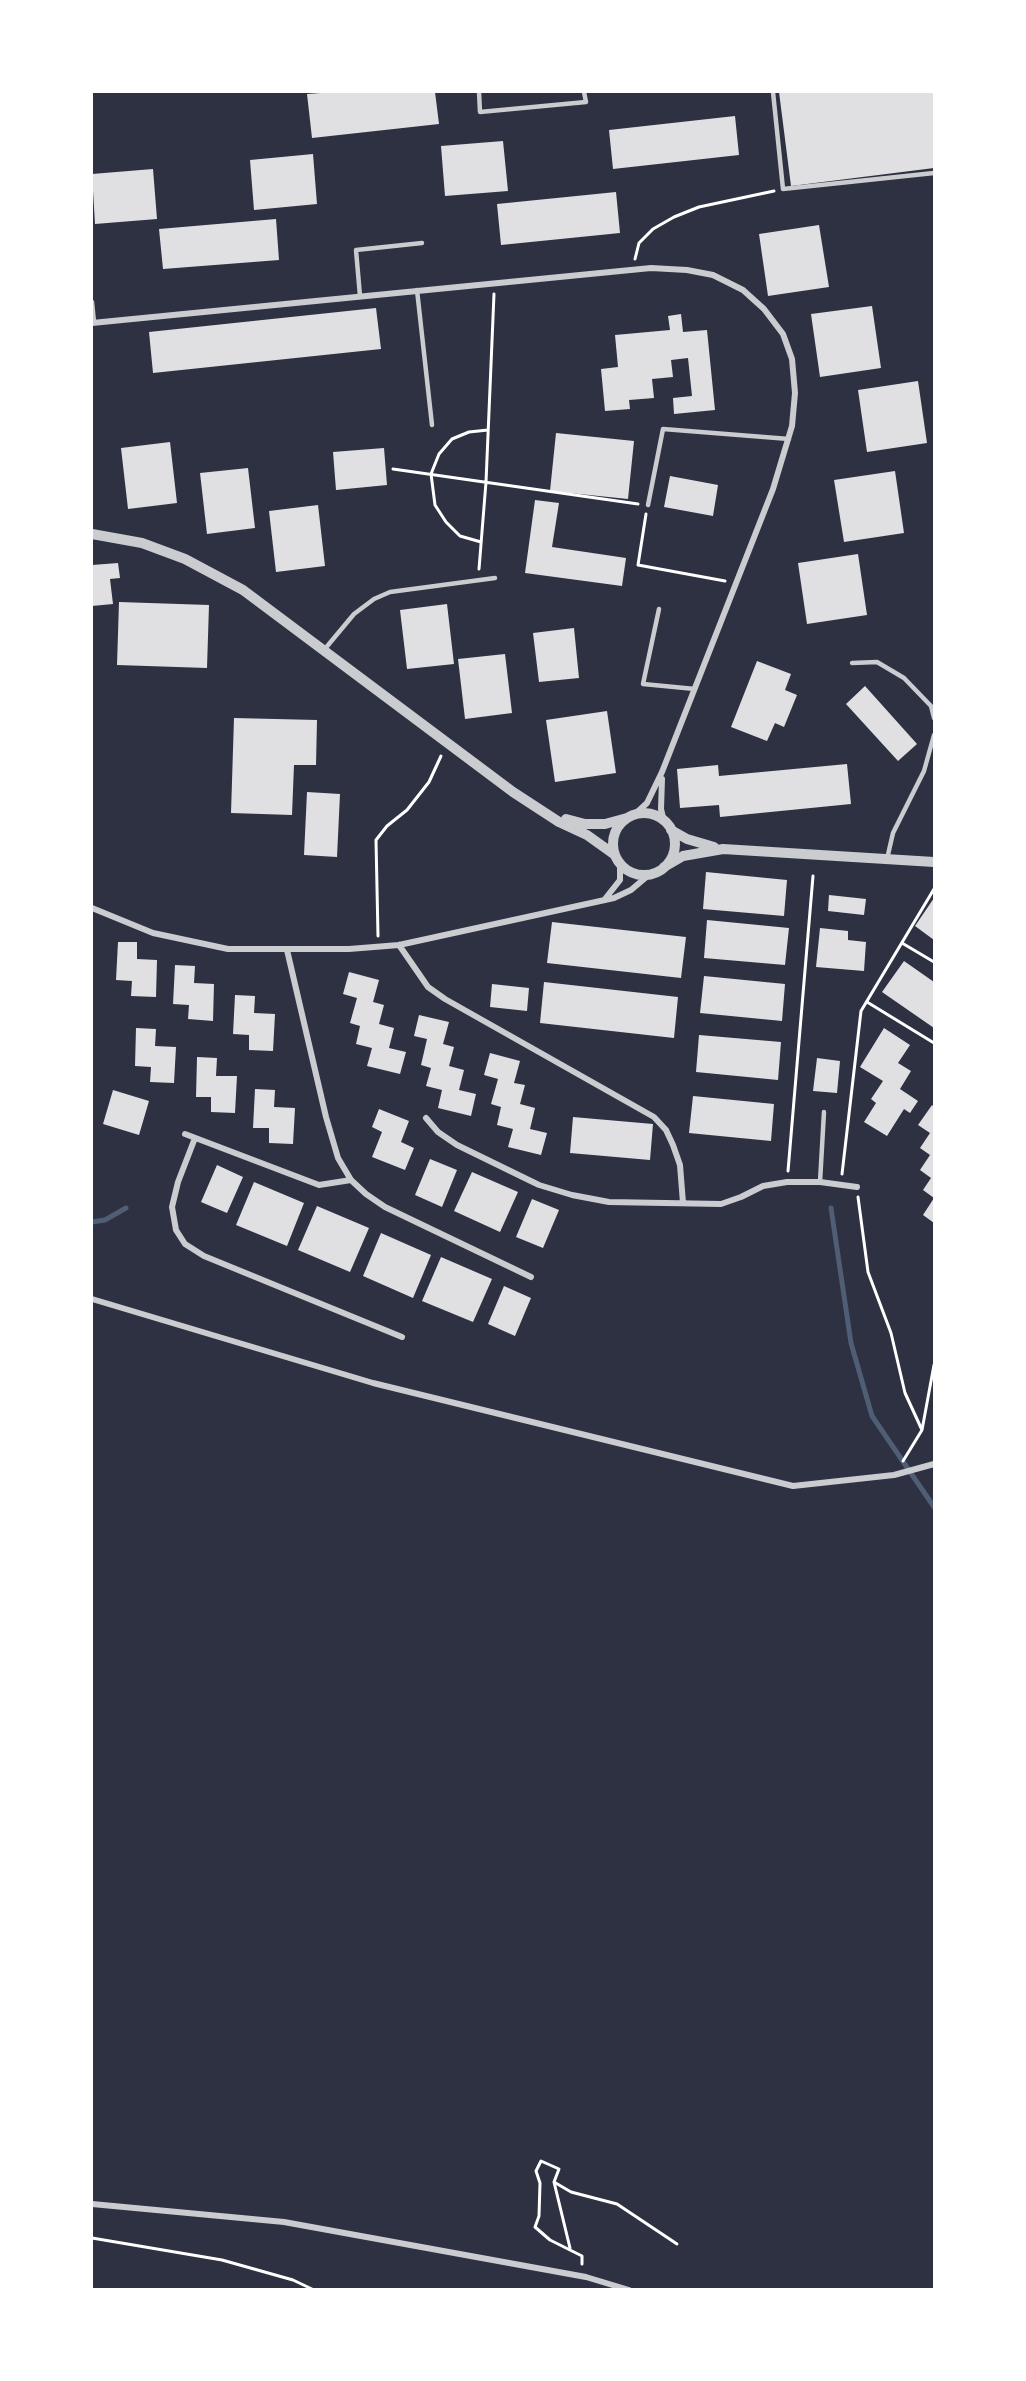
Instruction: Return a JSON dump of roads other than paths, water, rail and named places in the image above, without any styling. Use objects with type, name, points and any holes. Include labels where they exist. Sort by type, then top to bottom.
[{"type":"street","points":[[93,322],[633,270],[687,270],[713,275],[743,290],[764,309],[783,334],[792,359],[795,393],[789,439],[773,489],[662,772],[646,803],[615,834],[620,880],[609,896],[602,901]]},
{"type":"street","points":[[92,534],[142,543],[184,559],[243,590],[447,743],[548,815],[587,835],[636,874],[651,874]]},
{"type":"street","points":[[662,772],[661,809],[674,850],[664,867]]},
{"type":"street","points":[[548,815],[585,824],[605,824],[648,814],[687,839],[723,849],[934,862]]},
{"type":"street","points":[[92,908],[153,933],[186,942],[228,949],[378,947],[399,945],[602,901],[621,895],[682,856],[723,849]]},
{"type":"street","points":[[399,945],[428,987],[445,999],[654,1117],[666,1130],[676,1155],[683,1203]]},
{"type":"street","points":[[287,950],[326,1117],[338,1158],[351,1180],[385,1207],[531,1277]]},
{"type":"street","points":[[426,1118],[438,1132],[457,1145],[538,1185],[572,1195],[609,1202],[721,1204],[763,1186],[787,1182],[820,1182],[857,1187]]},
{"type":"street","points":[[185,1134],[320,1185],[351,1180]]},
{"type":"street","points":[[195,1138],[178,1182],[172,1207],[176,1230],[185,1244],[204,1256],[402,1337]]},
{"type":"street","points":[[92,1299],[373,1383],[793,1486],[894,1475],[934,1464]]},
{"type":"street","points":[[92,2204],[284,2222],[586,2277],[629,2289]]},
{"type":"lane","points":[[479,92],[480,112],[586,102],[584,92]]},
{"type":"lane","points":[[773,92],[783,189],[934,173]]},
{"type":"lane","points":[[360,296],[356,250],[422,243]]},
{"type":"lane","points":[[417,290],[432,425]]},
{"type":"lane","points":[[92,302],[93,322]]},
{"type":"lane","points":[[648,505],[663,429],[789,439]]},
{"type":"lane","points":[[323,650],[354,614],[374,599],[390,592],[495,578]]},
{"type":"lane","points":[[659,609],[643,684],[695,689]]},
{"type":"lane","points":[[852,663],[877,662],[904,678],[931,706],[934,718]]},
{"type":"lane","points":[[887,859],[893,832],[924,771],[934,735]]},
{"type":"lane","points":[[820,1182],[824,1112]]},
{"type":"waterway","points":[[92,1222],[105,1220],[126,1208]]},
{"type":"waterway","points":[[831,1208],[851,1343],[872,1416],[934,1507]]}]
